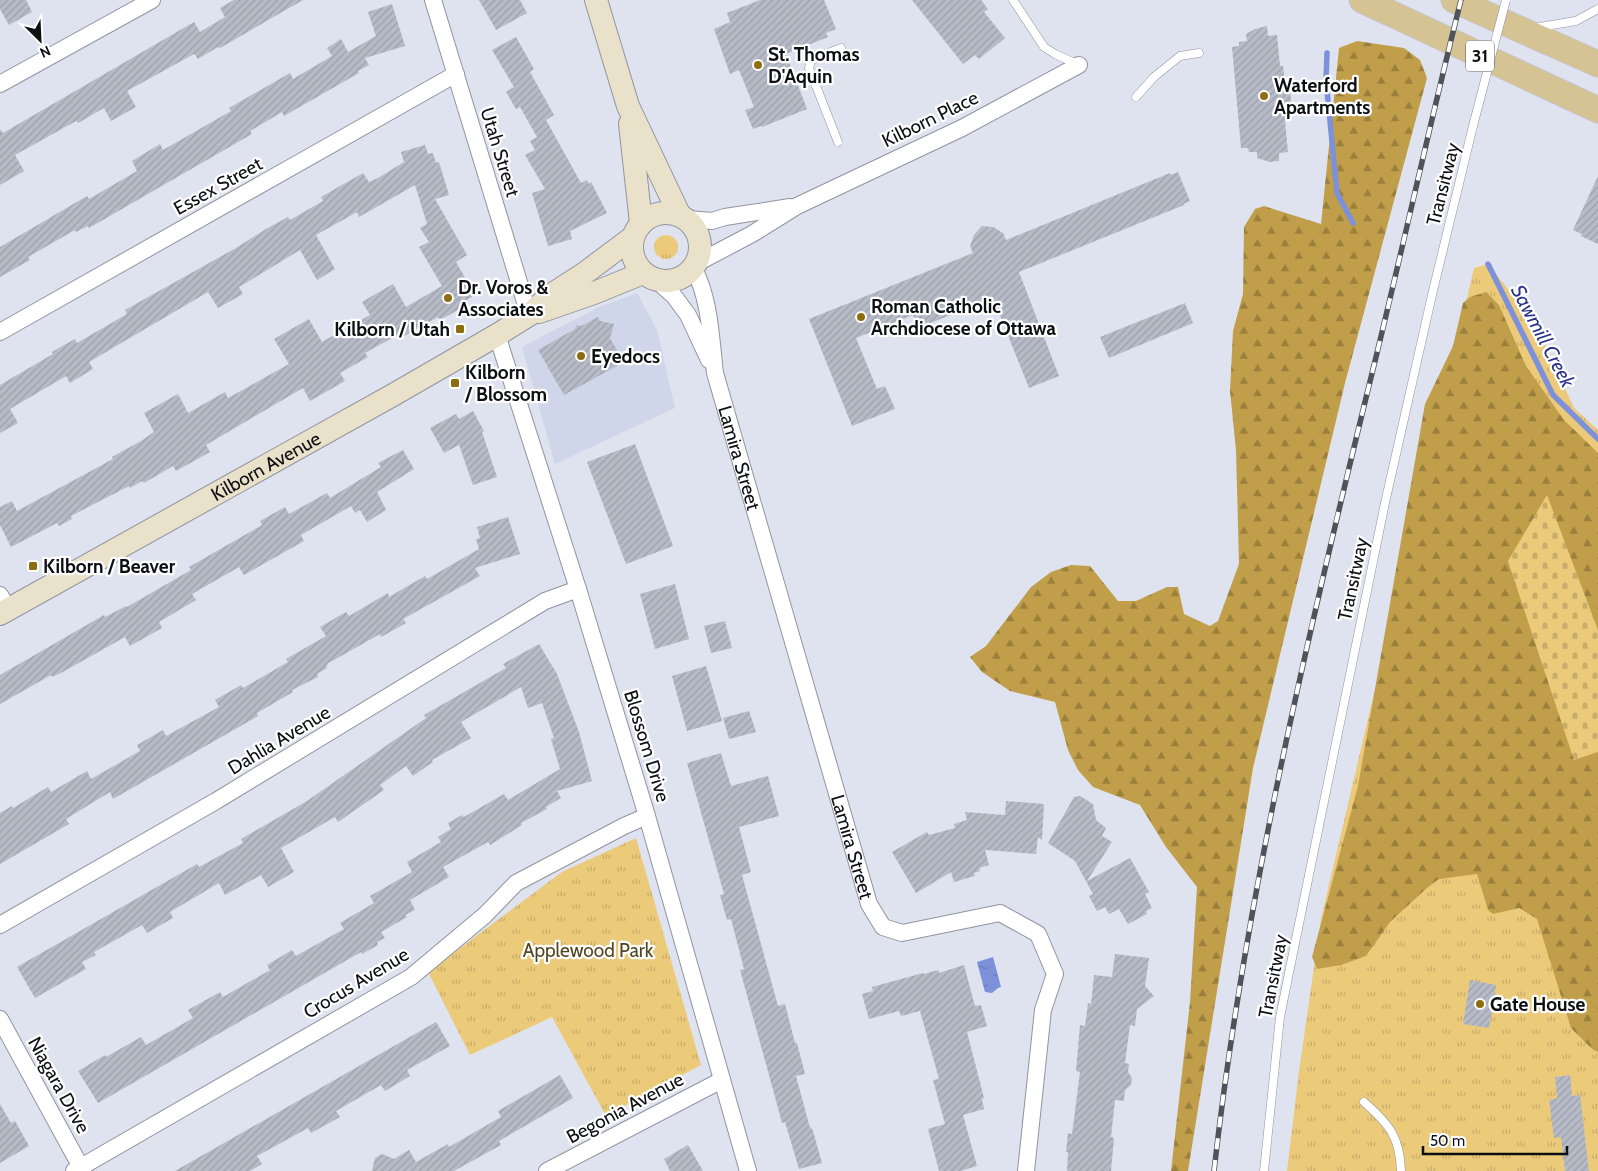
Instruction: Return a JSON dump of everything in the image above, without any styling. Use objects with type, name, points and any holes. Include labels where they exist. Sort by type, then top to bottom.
[{"type":"main road","name":"31","points":[[1362,0],[1598,110]]},
{"type":"main road","name":"31","points":[[1454,0],[1598,64]]},
{"type":"street","points":[[0,84],[152,0]]},
{"type":"street","name":"Utah Street","points":[[433,0],[529,316]]},
{"type":"street","points":[[596,0],[628,106],[683,217]]},
{"type":"street","name":"Kilborn Place","points":[[696,266],[797,206],[962,128],[1078,65]]},
{"type":"street","name":"Essex Street","points":[[0,332],[456,74]]},
{"type":"street","points":[[628,106],[637,230],[632,250],[635,263],[650,276],[670,282],[683,278],[696,266],[701,251],[700,239],[696,228],[683,217],[669,212],[658,213],[649,216],[637,230]]},
{"type":"street","name":"Kilborn Place","points":[[683,217],[712,222],[725,218],[797,206]]},
{"type":"street","name":"Kilborn Avenue","points":[[529,316],[551,295],[585,272],[637,230]]},
{"type":"street","name":"Lamira Street","points":[[696,266],[707,310],[715,373]]},
{"type":"street","name":"Kilborn Avenue","points":[[3,606],[393,395],[529,316],[650,276]]},
{"type":"street","name":"Lamira Street","points":[[650,276],[674,296],[688,315],[715,373],[869,904],[883,927],[902,934],[1000,913],[1038,934],[1055,974],[1043,1010],[1026,1171]]},
{"type":"street","name":"Blossom Drive","points":[[497,335],[578,589],[647,816],[748,1171]]},
{"type":"street","name":"Dahlia Avenue","points":[[0,924],[216,801],[546,601],[578,589]]},
{"type":"street","name":"Crocus Avenue","points":[[80,1170],[411,977],[485,915],[516,883],[624,826],[647,816]]},
{"type":"street","name":"Niagara Drive","points":[[0,1019],[80,1170]]},
{"type":"street","name":"Begonia Avenue","points":[[547,1171],[722,1080]]},
{"type":"lane","points":[[1013,0],[1044,47],[1078,65]]},
{"type":"lane","name":"Transitway","points":[[1264,1171],[1280,1017],[1385,503],[1432,295],[1506,0]]},
{"type":"lane","points":[[1519,29],[1576,21],[1598,9]]},
{"type":"lane","points":[[838,142],[809,68],[811,60],[841,48]]},
{"type":"lane","points":[[1136,97],[1154,77],[1175,59],[1180,56],[1199,53]]},
{"type":"lane","points":[[1364,1102],[1380,1116],[1396,1139],[1401,1171]]},
{"type":"shaded area","points":[[637,293],[657,330],[675,408],[555,464],[522,347],[597,308]]},
{"type":"green space","points":[[1357,41],[1404,48],[1420,60],[1427,78],[1345,383],[1253,768],[1188,1171],[1171,1171],[1190,1002],[1197,887],[1166,847],[1140,805],[1093,787],[1078,770],[1068,750],[1055,702],[1010,691],[982,672],[970,657],[986,646],[1031,587],[1051,572],[1071,565],[1090,566],[1118,601],[1136,601],[1167,587],[1178,587],[1184,614],[1210,626],[1218,621],[1239,564],[1236,450],[1230,391],[1233,331],[1243,294],[1244,227],[1255,209],[1264,206],[1321,224],[1339,48]]},
{"type":"green space","points":[[666,235],[675,238],[678,247],[675,256],[666,259],[657,256],[654,247],[657,238]]},
{"type":"green space","points":[[1488,264],[1538,329],[1574,408],[1598,430],[1598,1171],[1287,1171],[1321,919],[1474,268]]},
{"type":"green space","points":[[1486,292],[1499,305],[1526,366],[1564,420],[1598,453],[1598,1052],[1592,1049],[1571,1028],[1537,919],[1519,908],[1493,914],[1488,910],[1477,874],[1439,879],[1428,887],[1390,922],[1366,956],[1341,965],[1317,969],[1312,957],[1358,786],[1425,404],[1453,346],[1463,303],[1470,297]]},
{"type":"green space","points":[[1547,495],[1598,630],[1598,752],[1574,760],[1508,561]]},
{"type":"green space","name":"Applewood Park","points":[[636,838],[701,1065],[606,1116],[552,1017],[470,1055],[428,972],[562,872]]},
{"type":"water","points":[[993,957],[1001,987],[992,993],[985,992],[977,962]]},
{"type":"building","points":[[0,0],[26,0],[32,12],[9,25],[0,9]]},
{"type":"building","points":[[234,0],[303,0],[220,48],[218,47],[198,59],[194,54],[127,91],[136,107],[111,121],[104,108],[78,123],[76,121],[15,155],[24,171],[0,185],[0,129],[3,133],[194,22],[200,32],[225,17],[220,8]]},
{"type":"building","points":[[479,0],[520,0],[527,13],[496,30]]},
{"type":"building","name":"St. Thomas D'Aquin","points":[[760,0],[824,0],[836,29],[826,33],[828,37],[786,54],[807,109],[753,129],[745,110],[754,107],[739,70],[730,74],[714,29],[730,22],[727,13]]},
{"type":"building","points":[[912,0],[981,0],[988,9],[984,12],[1005,38],[979,59],[975,55],[963,64]]},
{"type":"building","points":[[392,4],[405,46],[365,58],[369,65],[358,71],[359,73],[284,116],[282,112],[250,131],[252,134],[89,228],[88,226],[76,232],[75,230],[28,257],[30,260],[0,277],[0,247],[87,196],[89,199],[137,171],[132,161],[160,144],[163,150],[231,111],[229,108],[290,73],[293,79],[332,56],[327,48],[341,39],[348,52],[376,36],[368,12]]},
{"type":"building","name":"Waterford Apartments","points":[[1267,26],[1268,36],[1277,35],[1280,66],[1283,66],[1285,84],[1290,84],[1291,103],[1286,103],[1288,121],[1285,121],[1288,152],[1279,153],[1279,161],[1270,162],[1257,158],[1257,152],[1249,152],[1248,148],[1241,148],[1232,47],[1239,46],[1239,42],[1247,41],[1246,34]]},
{"type":"building","points":[[516,37],[534,69],[530,72],[554,115],[546,120],[581,183],[587,180],[589,184],[591,182],[607,213],[570,231],[572,239],[548,246],[532,193],[545,189],[525,155],[535,150],[530,141],[537,137],[520,107],[516,109],[506,92],[514,87],[492,50]]},
{"type":"building","points":[[425,145],[428,154],[433,153],[436,163],[439,162],[449,195],[435,199],[467,255],[456,262],[475,295],[465,301],[467,305],[440,320],[438,317],[401,338],[399,334],[365,353],[368,357],[340,373],[345,381],[310,401],[303,388],[206,445],[210,452],[176,471],[173,466],[144,483],[142,481],[130,488],[129,486],[71,516],[72,519],[59,526],[57,523],[11,547],[0,525],[0,507],[12,501],[17,511],[113,459],[112,457],[141,441],[154,432],[144,413],[178,394],[188,413],[225,392],[228,398],[289,364],[274,339],[309,319],[322,342],[370,315],[362,302],[393,284],[406,307],[442,286],[419,247],[429,242],[420,228],[427,224],[415,185],[359,217],[357,212],[316,235],[335,269],[317,280],[300,250],[239,287],[243,294],[218,308],[208,292],[89,362],[93,369],[70,383],[66,376],[10,409],[18,423],[0,433],[0,385],[53,354],[52,352],[64,345],[75,339],[77,343],[127,314],[125,310],[236,248],[266,229],[288,217],[290,220],[323,201],[321,197],[363,173],[369,182],[378,178],[404,162],[401,152]]},
{"type":"building","name":"Roman Catholic Archdiocese of Ottawa","points":[[1178,172],[1190,201],[1184,205],[1019,272],[1059,376],[1029,388],[993,298],[918,328],[913,315],[856,338],[877,389],[885,386],[895,409],[852,426],[809,319],[973,253],[970,246],[974,235],[982,226],[993,227],[1003,233],[1006,240],[1170,173],[1171,175]]},
{"type":"building","points":[[1598,176],[1598,244],[1573,230]]},
{"type":"building","points":[[1185,303],[1193,323],[1109,358],[1100,337]]},
{"type":"building","name":"Eyedocs","points":[[598,317],[600,321],[614,324],[610,338],[624,362],[564,395],[538,350],[575,329],[577,325],[581,326]]},
{"type":"building","points":[[473,411],[484,431],[482,432],[497,477],[473,485],[459,445],[444,453],[430,428],[456,414],[459,419]]},
{"type":"building","points":[[635,444],[673,546],[626,564],[587,462]]},
{"type":"building","points":[[403,450],[414,469],[377,492],[386,510],[367,522],[360,510],[355,513],[351,506],[301,535],[304,541],[244,575],[239,567],[192,594],[196,600],[159,622],[162,628],[130,646],[125,637],[0,704],[0,675],[104,615],[105,617],[127,607],[191,570],[189,567],[262,525],[260,521],[285,507],[289,514],[327,493],[330,498],[381,467],[378,463]]},
{"type":"building","points":[[508,517],[520,554],[475,568],[480,576],[403,619],[406,623],[381,637],[380,634],[327,664],[327,668],[317,674],[318,677],[292,690],[293,692],[257,713],[258,716],[113,799],[110,792],[66,819],[69,824],[0,864],[0,813],[12,806],[13,808],[48,787],[51,792],[87,771],[91,779],[140,751],[137,745],[163,730],[166,736],[219,707],[215,700],[241,685],[243,688],[288,662],[286,659],[326,636],[320,627],[346,612],[349,616],[388,593],[389,597],[425,576],[427,579],[479,549],[476,539],[480,538],[477,527]]},
{"type":"building","points":[[675,584],[689,639],[655,649],[640,594]]},
{"type":"building","points":[[725,621],[732,648],[711,653],[704,626]]},
{"type":"building","points":[[539,644],[557,674],[579,732],[592,781],[557,791],[561,798],[546,807],[547,809],[521,823],[522,825],[490,845],[488,842],[443,867],[449,877],[410,900],[415,910],[405,915],[407,917],[381,932],[385,938],[377,942],[378,945],[362,954],[361,952],[98,1103],[78,1071],[141,1037],[146,1045],[193,1018],[188,1010],[220,992],[223,997],[270,970],[267,965],[292,950],[296,956],[344,929],[340,923],[374,903],[370,896],[412,872],[407,862],[441,842],[438,837],[451,829],[448,823],[462,815],[464,817],[504,794],[508,800],[560,769],[551,739],[554,738],[542,703],[528,708],[521,687],[461,722],[471,738],[432,760],[433,762],[413,776],[406,766],[380,785],[384,790],[338,822],[335,817],[281,848],[294,872],[268,887],[261,875],[225,895],[219,883],[170,912],[173,918],[147,933],[142,925],[94,952],[96,955],[82,962],[86,969],[35,998],[17,967],[197,864],[199,867],[243,843],[241,839],[307,801],[426,718],[424,715],[506,668],[503,664]]},
{"type":"building","points":[[706,666],[722,721],[687,731],[672,676]]},
{"type":"building","points":[[749,711],[756,732],[729,739],[723,718]]},
{"type":"building","points":[[721,753],[731,786],[768,776],[779,816],[739,827],[751,872],[742,875],[778,1006],[785,1004],[795,1043],[797,1043],[805,1074],[796,1076],[822,1163],[799,1169],[785,1122],[782,1123],[740,970],[744,969],[731,919],[727,920],[720,895],[724,894],[687,763]]},
{"type":"building","points":[[1080,796],[1093,804],[1096,820],[1106,828],[1102,836],[1112,842],[1087,881],[1130,858],[1149,892],[1145,894],[1152,908],[1146,911],[1147,914],[1128,924],[1119,909],[1109,914],[1105,907],[1097,911],[1089,896],[1093,894],[1075,861],[1048,843],[1074,797]]},
{"type":"building","points":[[1006,801],[1044,804],[1042,840],[1038,837],[1036,854],[985,850],[989,865],[979,868],[980,871],[974,873],[975,876],[954,882],[951,872],[916,893],[892,852],[927,832],[929,835],[955,828],[954,824],[967,820],[965,812],[1005,815]]},
{"type":"building","points":[[1115,954],[1149,958],[1145,986],[1154,996],[1137,1009],[1135,1026],[1130,1025],[1125,1063],[1129,1064],[1128,1072],[1132,1078],[1131,1085],[1125,1090],[1124,1101],[1115,1100],[1111,1137],[1114,1138],[1111,1171],[1067,1171],[1068,1133],[1072,1134],[1080,1072],[1076,1071],[1080,1025],[1085,1026],[1088,1003],[1091,1004],[1094,975],[1112,977]]},
{"type":"building","points":[[964,965],[975,1006],[981,1005],[987,1026],[967,1032],[984,1098],[982,1099],[984,1109],[963,1115],[977,1166],[960,1171],[939,1171],[928,1129],[945,1124],[933,1080],[939,1079],[920,1011],[901,1016],[899,1011],[869,1019],[862,994],[873,991],[872,987],[923,973],[938,970],[939,973]]},
{"type":"building","name":"Gate House","points":[[1470,980],[1496,985],[1489,1028],[1463,1024]]},
{"type":"building","points":[[436,1022],[450,1046],[407,1070],[410,1076],[385,1091],[381,1085],[336,1111],[340,1117],[311,1133],[308,1128],[257,1156],[262,1164],[250,1171],[175,1171]]},
{"type":"building","points":[[560,1075],[573,1098],[499,1141],[501,1145],[454,1171],[372,1171],[375,1158],[382,1154],[394,1159],[409,1150],[416,1162],[448,1144],[449,1147],[501,1117],[498,1111]]},
{"type":"building","points":[[1570,1075],[1572,1096],[1580,1095],[1589,1171],[1565,1171],[1561,1137],[1554,1138],[1549,1100],[1557,1098],[1555,1077]]},
{"type":"building","points":[[0,1104],[11,1123],[15,1121],[29,1146],[0,1163]]},
{"type":"building","points":[[688,1145],[703,1171],[670,1171],[664,1159]]},
{"type":"waterway","name":"Sawmill Creek","points":[[1327,53],[1326,80],[1337,193],[1353,223]]},
{"type":"waterway","name":"Sawmill Creek","points":[[1488,264],[1553,395],[1598,439]]},
{"type":"railway","points":[[1214,1171],[1227,1068],[1243,966],[1282,762],[1327,559],[1461,0]]},
{"type":"place","name":"St. Thomas D'Aquin","points":[[758,65]]},
{"type":"place","name":"Waterford Apartments","points":[[1264,96]]},
{"type":"place","name":"Dr. Voros & Associates","points":[[448,298]]},
{"type":"place","name":"Roman Catholic Archdiocese of Ottawa","points":[[861,317]]},
{"type":"place","name":"Kilborn / Utah","points":[[460,329]]},
{"type":"place","name":"Eyedocs","points":[[581,356]]},
{"type":"place","name":"Kilborn / Blossom","points":[[455,383]]},
{"type":"place","name":"Kilborn / Beaver","points":[[33,566]]},
{"type":"place","name":"Gate House","points":[[1480,1004]]}]
